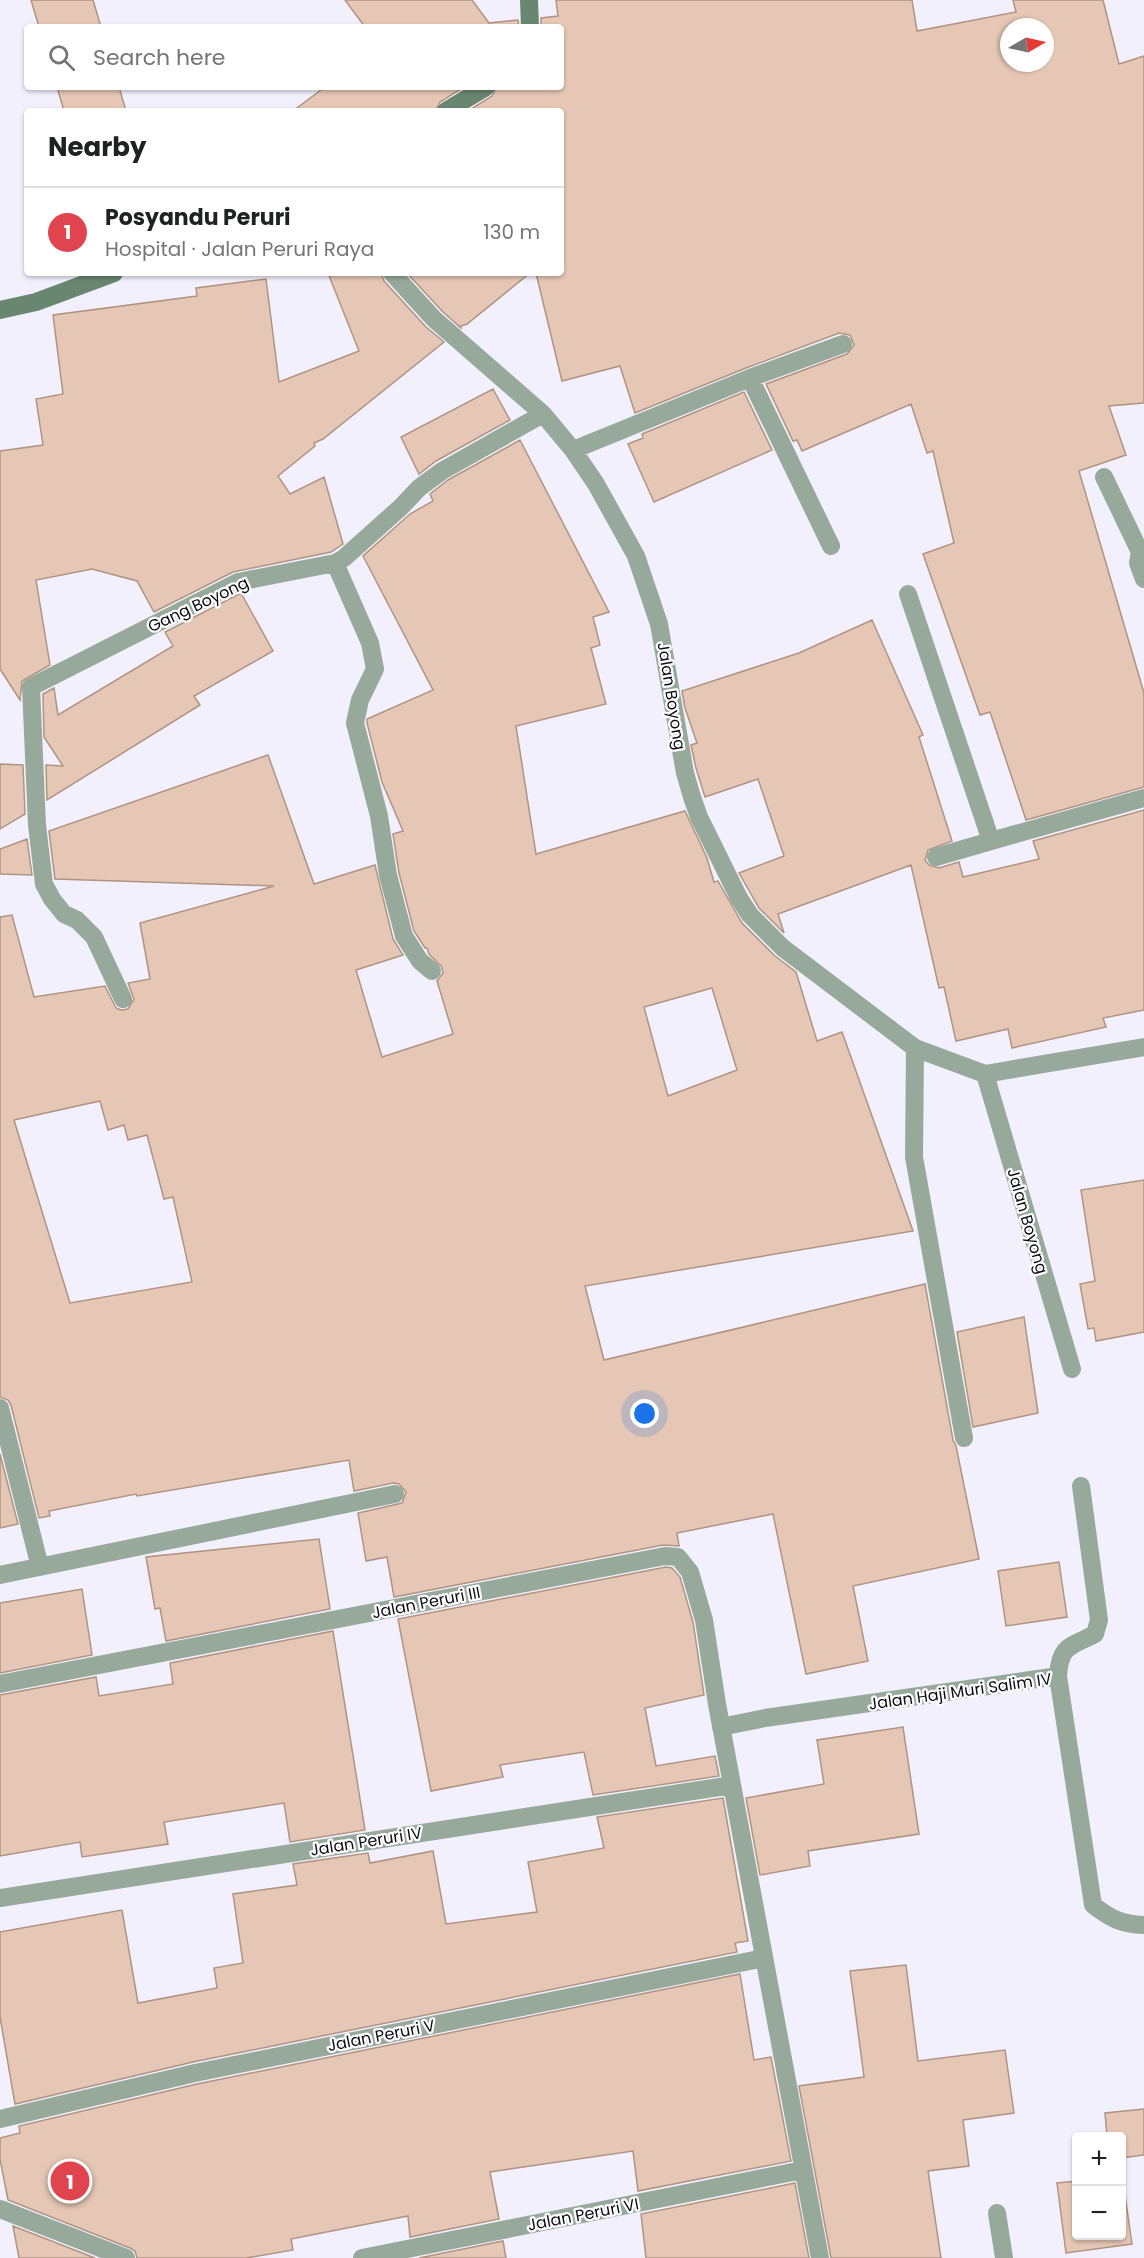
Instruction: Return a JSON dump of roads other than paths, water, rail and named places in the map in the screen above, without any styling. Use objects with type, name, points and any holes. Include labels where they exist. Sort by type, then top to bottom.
[{"type":"street","points":[[529,0],[530,24]]},
{"type":"street","points":[[451,108],[481,90]]},
{"type":"street","points":[[0,310],[36,302],[106,276]]},
{"type":"street","name":"Jalan Boyong","points":[[395,276],[434,319],[543,414],[573,450],[596,484],[636,556],[659,624],[684,773],[699,817],[739,898],[765,932],[783,948],[915,1048],[985,1074],[1072,1369]]},
{"type":"street","points":[[573,450],[750,378],[843,344]]},
{"type":"street","points":[[750,378],[831,546]]},
{"type":"street","name":"Gang Boyong","points":[[123,999],[94,937],[77,920],[64,914],[44,884],[37,825],[31,687],[238,582],[335,563],[401,507],[419,488],[442,471],[543,414]]},
{"type":"street","points":[[1104,477],[1142,552],[1138,562],[1144,579]]},
{"type":"street","points":[[335,563],[370,643],[375,669],[360,700],[355,723],[379,816],[388,875],[404,936],[420,961],[432,970]]},
{"type":"street","points":[[908,594],[991,841]]},
{"type":"street","points":[[936,857],[1144,798]]},
{"type":"street","points":[[985,1074],[1144,1047]]},
{"type":"street","points":[[915,1048],[914,1157],[964,1438]]},
{"type":"street","points":[[0,1408],[40,1567]]},
{"type":"street","points":[[1058,1677],[1059,1659],[1064,1651],[1095,1634],[1099,1620],[1082,1486]]},
{"type":"street","points":[[0,1575],[395,1494]]},
{"type":"street","name":"Jalan Peruri III","points":[[0,1684],[664,1556],[678,1557],[690,1572],[704,1620],[721,1727],[820,2258]]},
{"type":"street","name":"Jalan Haji Muri Salim IV","points":[[721,1727],[765,1718],[1058,1677],[1093,1905],[1110,1919],[1144,1925]]},
{"type":"street","name":"Jalan Peruri IV","points":[[0,1898],[732,1785]]},
{"type":"street","name":"Jalan Peruri V","points":[[0,2119],[195,2073],[764,1958]]},
{"type":"street","name":"Jalan Peruri VI","points":[[362,2258],[803,2170]]},
{"type":"street","points":[[0,2209],[126,2258]]},
{"type":"street","points":[[997,2213],[1004,2258]]},
{"type":"place","name":"Posyandu Peruri","points":[[70,2181]]}]
